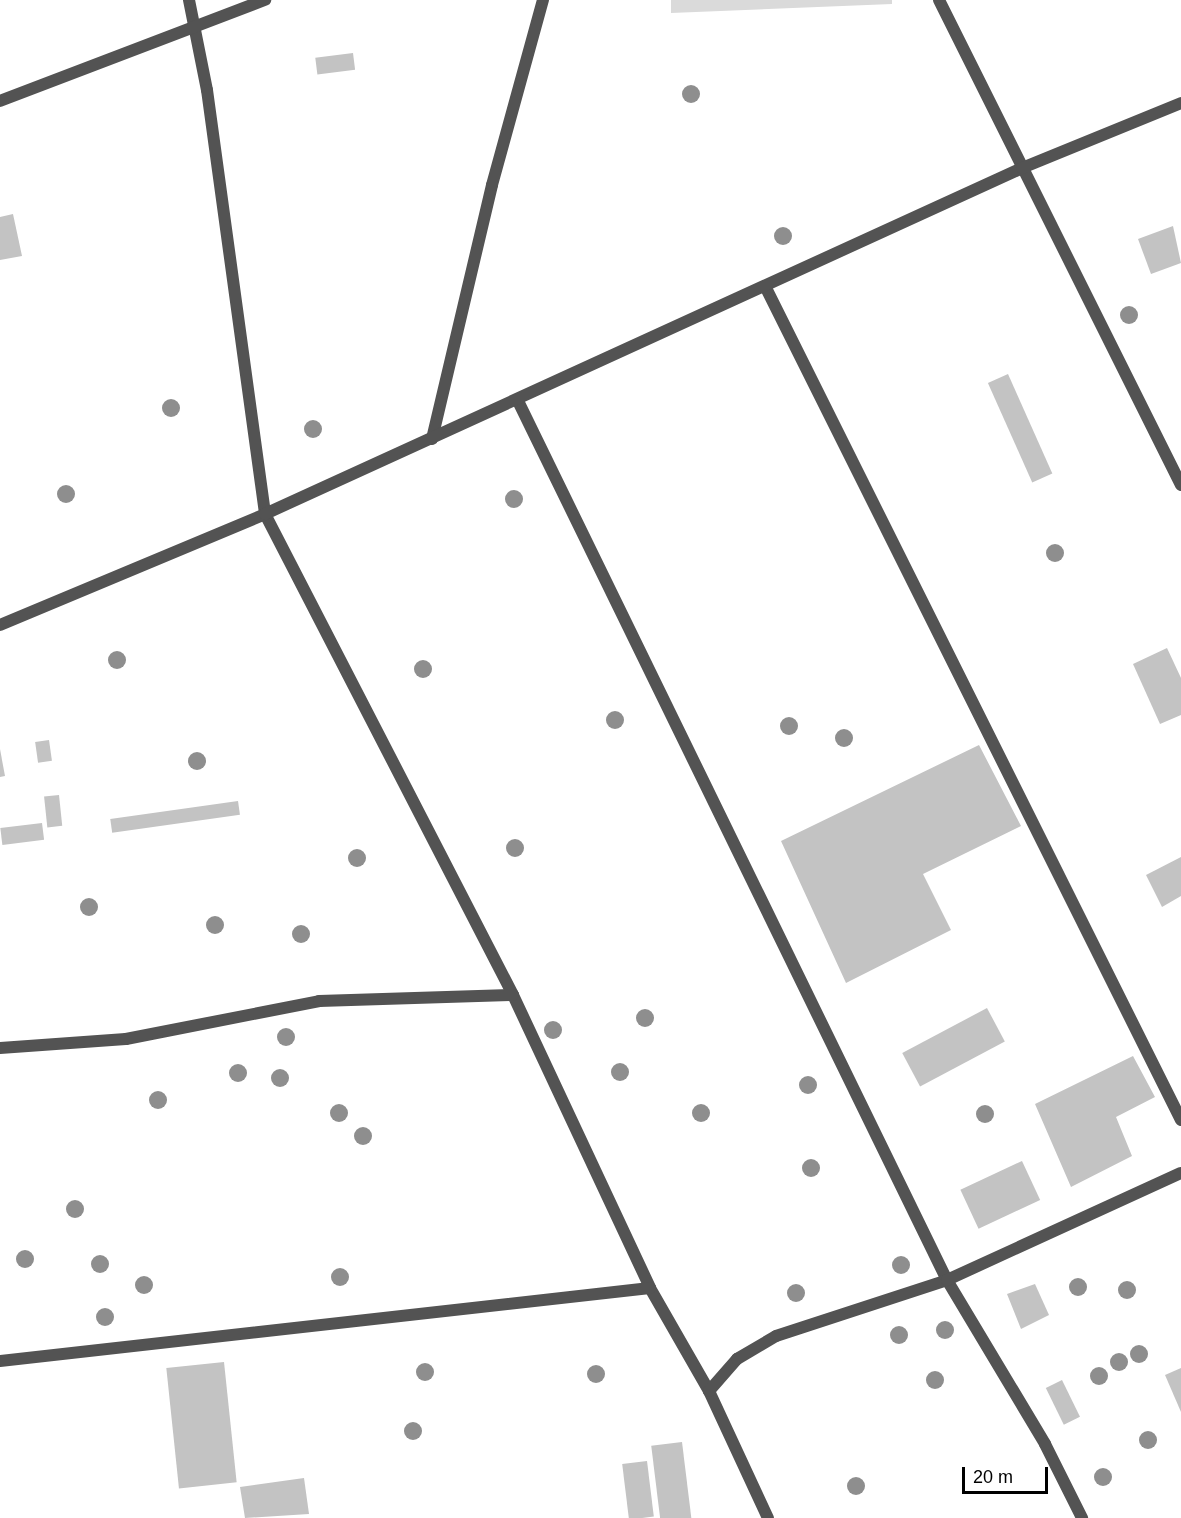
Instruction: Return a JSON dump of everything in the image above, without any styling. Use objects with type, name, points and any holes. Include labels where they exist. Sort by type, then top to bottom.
[{"type":"street","points":[[189,0],[196,28],[265,514],[513,995],[650,1288],[710,1391],[768,1518]]},
{"type":"street","points":[[0,101],[266,0]]},
{"type":"street","points":[[432,439],[492,185],[543,0]]},
{"type":"street","points":[[939,0],[1181,484]]},
{"type":"street","points":[[0,625],[265,514],[518,401],[1022,168],[1181,103]]},
{"type":"street","points":[[765,286],[1181,1120]]},
{"type":"street","points":[[518,401],[947,1280],[1045,1444],[1082,1518]]},
{"type":"street","points":[[0,1048],[126,1039],[319,1001],[513,995]]},
{"type":"street","points":[[710,1391],[737,1359],[776,1336],[947,1280],[1181,1173]]},
{"type":"street","points":[[0,1361],[650,1288]]},
{"type":"shaded area","points":[[671,0],[892,0],[892,4],[671,13]]},
{"type":"building","points":[[353,53],[355,70],[317,75],[315,58]]},
{"type":"building","points":[[13,214],[22,256],[0,260],[0,217]]},
{"type":"building","points":[[1173,226],[1181,263],[1151,274],[1138,239]]},
{"type":"building","points":[[1008,374],[1052,474],[1032,483],[988,383]]},
{"type":"building","points":[[1167,648],[1181,678],[1181,715],[1160,724],[1133,664]]},
{"type":"building","points":[[49,740],[52,761],[38,763],[35,742]]},
{"type":"building","points":[[979,745],[1021,826],[923,874],[951,930],[846,983],[781,841]]},
{"type":"building","points":[[0,749],[5,776],[0,777]]},
{"type":"building","points":[[59,795],[62,826],[47,827],[44,797]]},
{"type":"building","points":[[238,801],[240,815],[112,833],[110,819]]},
{"type":"building","points":[[42,823],[44,840],[2,845],[0,828]]},
{"type":"building","points":[[1181,857],[1181,896],[1162,907],[1146,875]]},
{"type":"building","points":[[987,1008],[1005,1042],[920,1087],[902,1053]]},
{"type":"building","points":[[1133,1056],[1155,1097],[1116,1117],[1132,1156],[1071,1187],[1035,1104]]},
{"type":"building","points":[[1022,1161],[1040,1200],[979,1229],[960,1190]]},
{"type":"building","points":[[1035,1284],[1049,1315],[1021,1329],[1007,1294]]},
{"type":"building","points":[[224,1362],[237,1482],[179,1488],[166,1368]]},
{"type":"building","points":[[1181,1368],[1181,1412],[1165,1375]]},
{"type":"building","points":[[1062,1380],[1080,1417],[1064,1425],[1046,1388]]},
{"type":"building","points":[[682,1442],[691,1518],[660,1518],[651,1446]]},
{"type":"building","points":[[647,1461],[654,1517],[629,1518],[622,1464]]},
{"type":"building","points":[[304,1478],[309,1514],[245,1518],[240,1487]]}]
